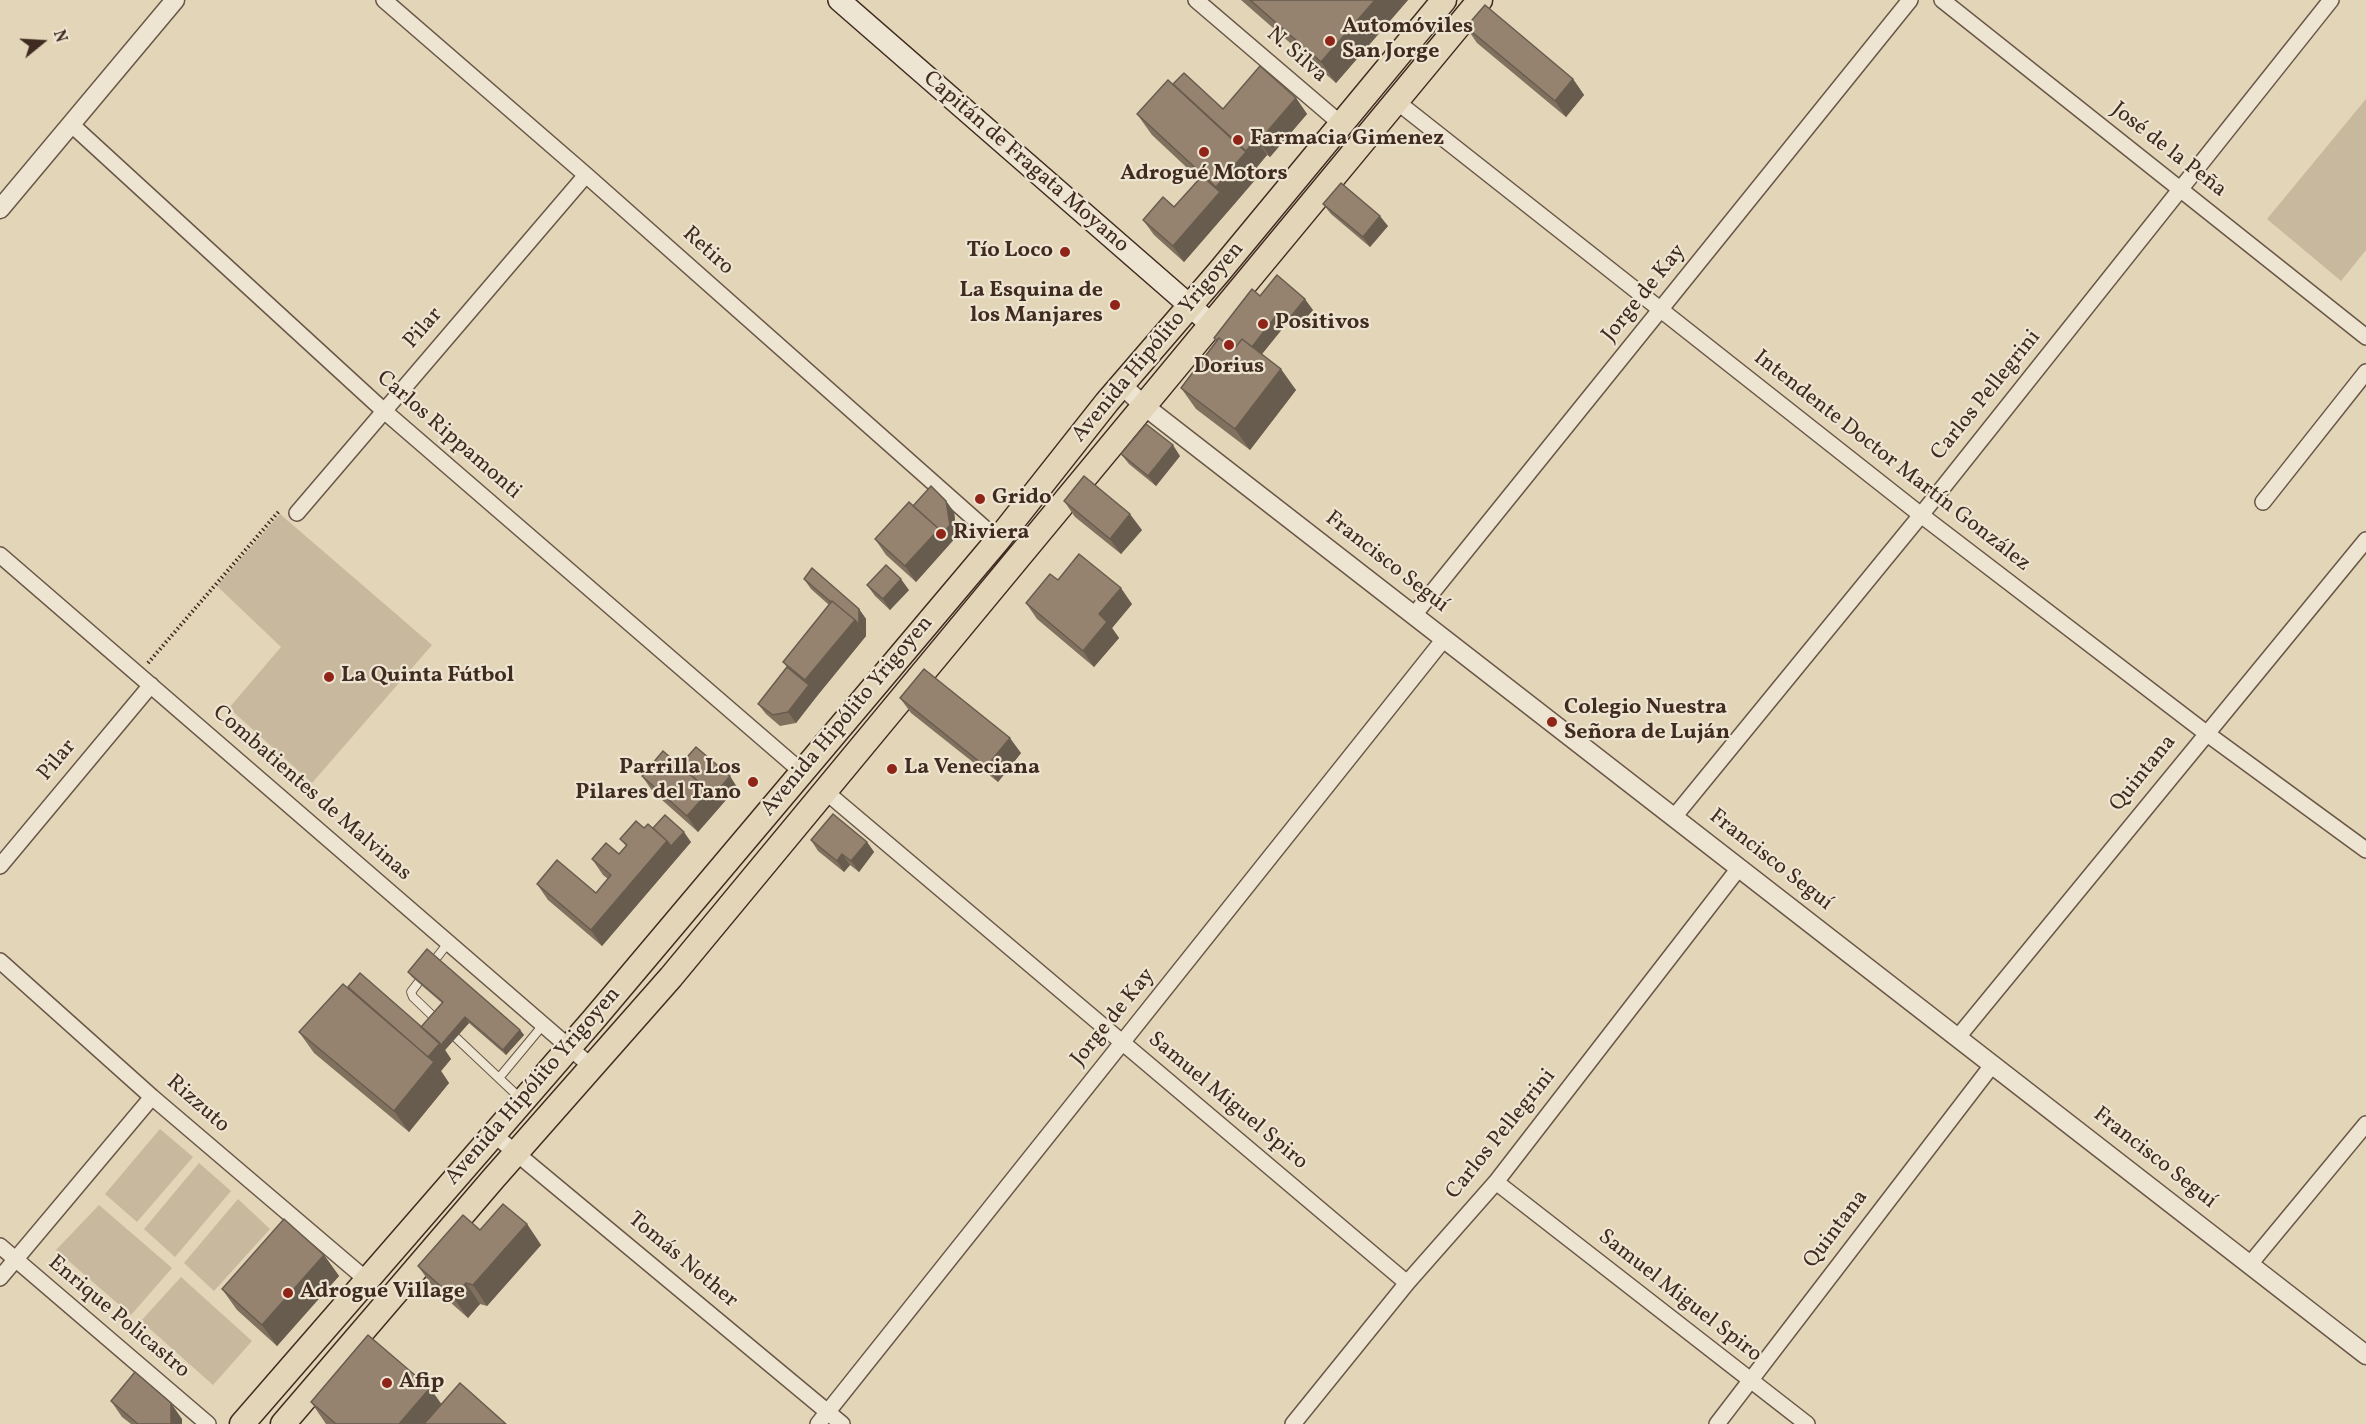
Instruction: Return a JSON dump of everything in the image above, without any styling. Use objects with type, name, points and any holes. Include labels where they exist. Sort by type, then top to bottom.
[{"type":"main road","name":"Capitán de Fragata Moyano","points":[[839,0],[1212,325]]},
{"type":"main road","name":"Avenida Hipólito Yrigoyen","points":[[242,1424],[368,1281],[998,540],[1122,385],[1219,272],[1444,0]]},
{"type":"main road","name":"Avenida Hipólito Yrigoyen","points":[[283,1424],[671,977],[1480,0]]},
{"type":"street","points":[[0,208],[72,125],[174,0]]},
{"type":"street","name":"Retiro","points":[[384,0],[586,175],[998,540]]},
{"type":"street","name":"N. Silva","points":[[1196,0],[1340,123]]},
{"type":"street","name":"Jorge de Kay","points":[[1413,615],[1910,0]]},
{"type":"street","name":"José de la Peña","points":[[1942,0],[2366,337]]},
{"type":"street","name":"Carlos Pellegrini","points":[[1674,817],[1921,515],[2331,0]]},
{"type":"street","name":"Intendente Doctor Martín González","points":[[1396,100],[1660,311],[1921,515],[2206,734],[2366,850]]},
{"type":"street","name":"Carlos Rippamonti","points":[[72,125],[383,410],[802,772]]},
{"type":"street","name":"Pilar","points":[[297,513],[586,175]]},
{"type":"street","points":[[2263,502],[2366,372]]},
{"type":"street","points":[[1122,385],[1143,405]]},
{"type":"street","name":"Francisco Seguí","points":[[1143,405],[2366,1355]]},
{"type":"street","name":"Quintana","points":[[1958,1037],[2366,540]]},
{"type":"street","name":"Combatientes de Malvinas","points":[[0,555],[592,1067]]},
{"type":"street","name":"Jorge de Kay","points":[[823,1418],[1444,639]]},
{"type":"street","name":"Pilar","points":[[0,866],[145,680]]},
{"type":"street","name":"Samuel Miguel Spiro","points":[[826,792],[1407,1283]]},
{"type":"street","name":"Carlos Pellegrini","points":[[1293,1424],[1407,1283],[1496,1182],[1739,868]]},
{"type":"street","name":"Rizzuto","points":[[0,961],[152,1096],[368,1281]]},
{"type":"street","name":"Quintana","points":[[1717,1424],[1993,1064]]},
{"type":"street","points":[[0,1278],[152,1096]]},
{"type":"street","points":[[2250,1264],[2366,1124]]},
{"type":"street","name":"Tomás Nother","points":[[492,1133],[517,1152],[823,1418],[842,1424]]},
{"type":"street","name":"Samuel Miguel Spiro","points":[[1496,1182],[1807,1424]]},
{"type":"street","name":"Enrique Policastro","points":[[0,1246],[208,1424]]},
{"type":"lane","points":[[448,943],[411,992],[413,998],[522,1100]]},
{"type":"lane","points":[[499,1078],[543,1025]]},
{"type":"path","points":[[145,680],[283,506],[297,513]]},
{"type":"shaded area","points":[[2366,99],[2366,250],[2341,281],[2267,219]]},
{"type":"shaded area","name":"La Quinta Fútbol","points":[[280,514],[432,645],[312,783],[229,708],[281,647],[217,586]]},
{"type":"shaded area","points":[[160,1129],[193,1157],[137,1222],[105,1194]]},
{"type":"shaded area","points":[[199,1163],[231,1191],[175,1257],[144,1229]]},
{"type":"shaded area","points":[[238,1199],[270,1229],[214,1291],[184,1263]]},
{"type":"shaded area","points":[[99,1205],[172,1268],[131,1315],[56,1250]]},
{"type":"shaded area","points":[[181,1277],[252,1341],[213,1385],[141,1321]]},
{"type":"building","points":[[1250,0],[1375,0],[1321,62]]},
{"type":"building","points":[[1485,5],[1573,79],[1555,101],[1466,27]]},
{"type":"building","points":[[1260,66],[1296,98],[1259,141],[1256,139],[1246,151],[1173,84],[1184,73],[1223,109]]},
{"type":"building","name":"Adrogué Motors","points":[[1168,80],[1246,152],[1216,187],[1137,114]]},
{"type":"building","points":[[1202,176],[1220,192],[1173,246],[1143,220],[1163,197],[1174,207]]},
{"type":"building","points":[[1341,183],[1380,216],[1363,237],[1323,204]]},
{"type":"building","points":[[1277,275],[1305,299],[1288,320],[1279,312],[1252,347],[1242,339],[1234,349],[1219,338],[1217,340],[1214,338],[1252,289],[1260,296]]},
{"type":"building","points":[[1219,338],[1234,349],[1242,339],[1281,369],[1235,429],[1181,388]]},
{"type":"building","points":[[1146,424],[1173,445],[1148,476],[1121,454]]},
{"type":"building","points":[[1084,476],[1130,514],[1110,539],[1064,501]]},
{"type":"building","points":[[931,486],[946,501],[950,525],[942,534],[913,506]]},
{"type":"building","points":[[909,502],[939,529],[905,566],[875,539]]},
{"type":"building","points":[[1079,554],[1121,588],[1099,614],[1107,622],[1083,651],[1026,603],[1050,574],[1058,580]]},
{"type":"building","points":[[886,565],[901,579],[883,599],[867,585]]},
{"type":"building","points":[[812,568],[859,609],[859,625],[804,579]]},
{"type":"building","points":[[832,601],[855,620],[805,680],[783,662]]},
{"type":"building","points":[[787,667],[809,685],[788,712],[773,715],[758,704]]},
{"type":"building","points":[[924,669],[1010,738],[986,767],[900,698]]},
{"type":"building","points":[[696,747],[730,776],[713,796],[680,765]]},
{"type":"building","points":[[663,751],[709,791],[687,816],[642,776]]},
{"type":"building","points":[[833,814],[867,842],[851,861],[842,854],[837,861],[811,840]]},
{"type":"building","points":[[665,815],[684,832],[671,846],[653,828]]},
{"type":"building","points":[[636,821],[644,828],[648,824],[667,841],[591,930],[537,884],[557,860],[596,893],[611,875],[592,859],[606,843],[619,854],[627,845],[620,839]]},
{"type":"building","points":[[427,949],[520,1030],[503,1050],[465,1017],[441,1045],[421,1027],[443,1002],[408,972]]},
{"type":"building","points":[[360,973],[440,1043],[428,1057],[348,987]]},
{"type":"building","points":[[343,984],[434,1062],[394,1111],[299,1032]]},
{"type":"building","points":[[503,1204],[527,1224],[473,1285],[466,1283],[453,1297],[418,1266],[463,1215],[480,1230]]},
{"type":"building","points":[[284,1219],[324,1255],[262,1325],[222,1289]]},
{"type":"building","points":[[368,1335],[430,1388],[399,1424],[336,1424],[311,1402]]},
{"type":"building","points":[[135,1372],[171,1403],[171,1424],[138,1424],[111,1401]]},
{"type":"building","points":[[460,1383],[506,1424],[424,1424]]},
{"type":"place","name":"Automóviles San Jorge","points":[[1330,41]]},
{"type":"place","name":"Farmacia Gimenez","points":[[1238,140]]},
{"type":"place","name":"Adrogué Motors","points":[[1204,152]]},
{"type":"place","name":"Tío Loco","points":[[1065,252]]},
{"type":"place","name":"La Esquina de los Manjares","points":[[1115,305]]},
{"type":"place","name":"Positivos","points":[[1263,324]]},
{"type":"place","name":"Dorius","points":[[1229,345]]},
{"type":"place","name":"Grido","points":[[980,499]]},
{"type":"place","name":"Riviera","points":[[941,534]]},
{"type":"place","name":"La Quinta Fútbol","points":[[329,677]]},
{"type":"place","name":"Colegio Nuestra Señora de Luján","points":[[1552,722]]},
{"type":"place","name":"La Veneciana","points":[[892,769]]},
{"type":"place","name":"Parrilla Los Pilares del Tano","points":[[753,782]]},
{"type":"place","name":"Adrogue Village","points":[[288,1293]]},
{"type":"place","name":"Afip","points":[[387,1383]]}]
